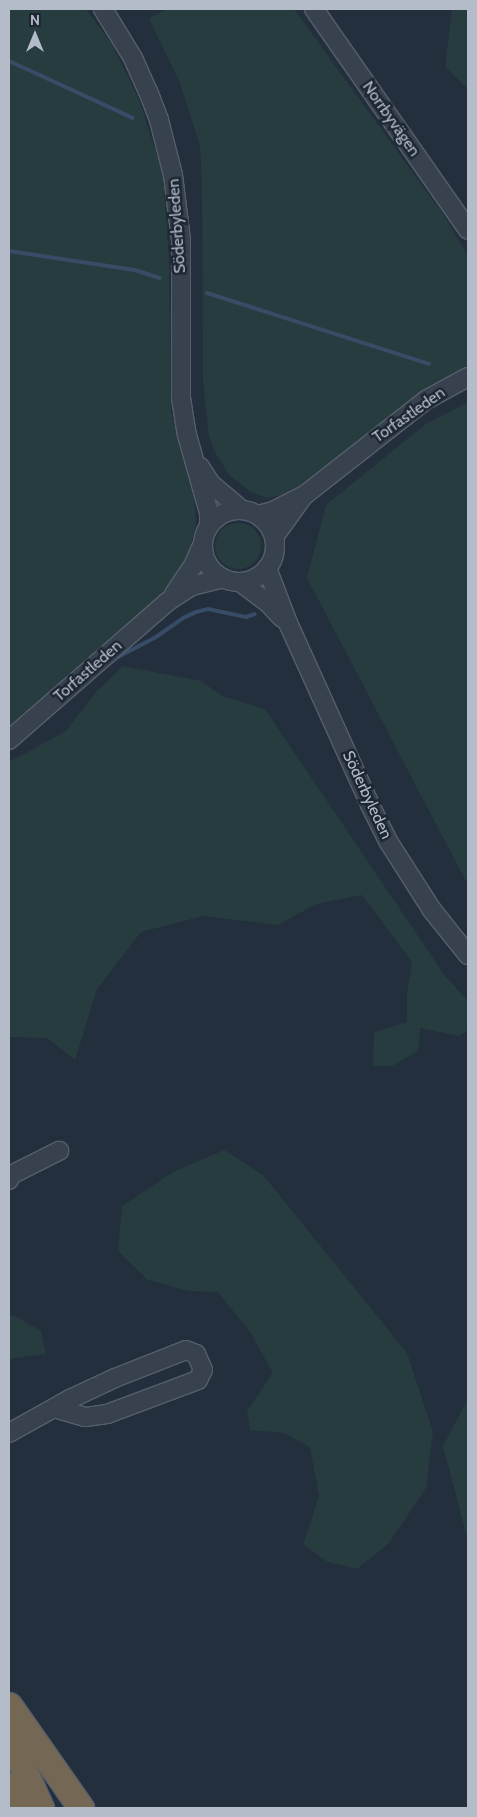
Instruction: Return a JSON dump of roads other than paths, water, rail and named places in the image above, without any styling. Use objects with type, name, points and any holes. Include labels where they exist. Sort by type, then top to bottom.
[{"type":"highway","points":[[9,1705],[82,1808]]},
{"type":"highway","points":[[9,1736],[41,1808]]},
{"type":"highway","points":[[9,1785],[19,1808]]},
{"type":"street","name":"Söderbyleden","points":[[103,9],[133,58],[148,91],[159,120],[173,174],[181,240],[181,398],[187,435],[209,512],[209,526]]},
{"type":"street","name":"Norrbyvägen","points":[[314,9],[468,230]]},
{"type":"street","name":"Torfastleden","points":[[250,513],[273,511],[306,494],[426,400],[468,377]]},
{"type":"street","name":"Söderbyleden","points":[[193,456],[212,484],[250,513]]},
{"type":"street","name":"Torfastleden","points":[[274,537],[306,494]]},
{"type":"street","points":[[250,513],[270,529],[274,537],[275,548],[267,568],[255,578],[231,580],[216,573],[206,560],[203,544],[209,526],[224,514],[250,513]]},
{"type":"street","name":"Torfastleden","points":[[167,602],[193,566],[203,544]]},
{"type":"street","name":"Söderbyleden","points":[[267,568],[288,623],[388,841],[432,910],[468,955]]},
{"type":"street","name":"Söderbyleden","points":[[231,580],[269,604],[288,623]]},
{"type":"street","name":"Torfastleden","points":[[9,740],[167,602],[192,586],[231,580]]},
{"type":"street","points":[[9,1180],[11,1175],[59,1151]]},
{"type":"street","points":[[9,1433],[54,1408],[115,1378],[186,1350],[196,1354],[203,1370],[198,1380],[107,1414],[85,1417],[54,1408]]},
{"type":"waterway","points":[[9,61],[133,118]]},
{"type":"waterway","points":[[9,251],[135,270],[160,278]]},
{"type":"waterway","points":[[207,293],[429,364]]},
{"type":"waterway","points":[[114,659],[156,637],[183,618],[196,612],[208,609],[246,617],[255,614]]}]
